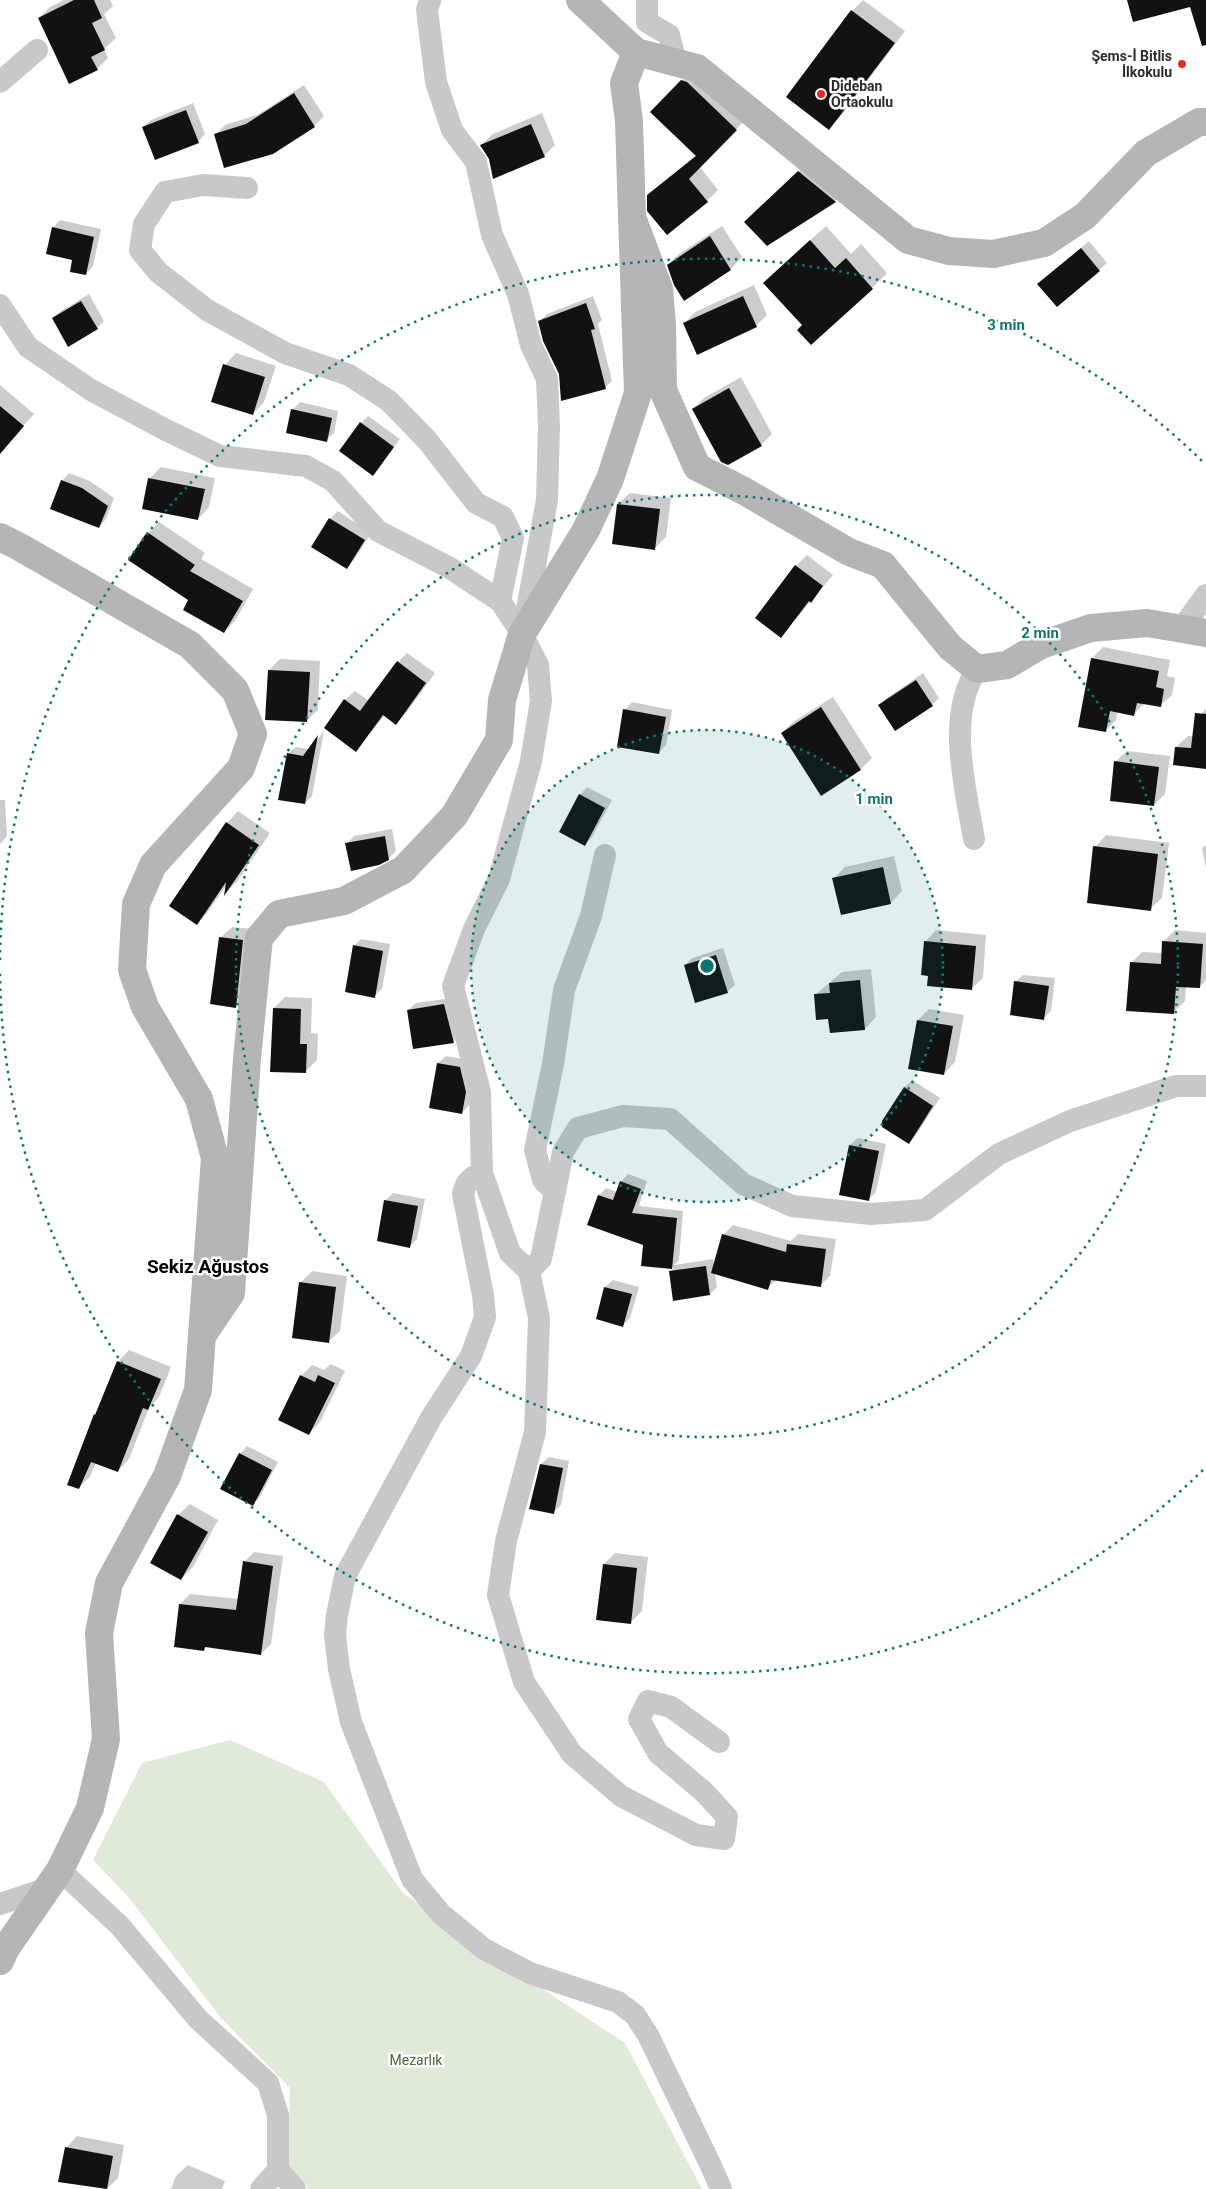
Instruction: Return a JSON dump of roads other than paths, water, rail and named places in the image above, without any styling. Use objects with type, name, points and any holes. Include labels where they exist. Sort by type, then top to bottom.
[{"type":"street","points":[[202,1336],[231,1292],[247,1059],[259,938],[279,914],[344,902],[403,870],[454,816],[499,740],[502,700],[522,634],[547,500],[549,426],[546,379],[531,345],[518,294],[492,235],[476,162],[452,130],[436,82],[427,10],[430,0]]},
{"type":"street","points":[[580,0],[636,52],[696,68],[703,73],[908,240],[949,251],[993,254],[1044,243],[1085,216],[1146,153],[1198,122],[1206,122]]},
{"type":"street","points":[[647,0],[647,22],[669,35],[676,62]]},
{"type":"street","points":[[0,82],[38,50]]},
{"type":"street","points":[[522,634],[586,530],[610,479],[638,393],[628,121],[624,83],[636,52]]},
{"type":"street","points":[[247,188],[203,186],[165,192],[144,224],[140,250],[158,272],[207,310],[285,353],[350,375],[389,401],[427,440],[476,503],[503,516],[513,538],[500,601]]},
{"type":"street","points":[[632,217],[659,289],[662,325],[663,390],[697,466],[849,552],[883,566],[950,647],[977,668],[1007,665],[1041,644],[1091,628],[1147,623],[1194,631],[1206,595]]},
{"type":"street","points":[[0,305],[28,348],[92,390],[166,430],[220,456],[306,466],[333,481],[378,531],[450,568],[500,601],[522,634],[538,665],[541,701],[531,761],[499,880],[474,929],[453,986],[480,1092],[482,1173],[510,1253],[530,1271],[539,1318],[535,1432],[506,1541],[498,1595],[524,1682],[572,1754],[621,1796],[696,1836],[724,1839],[727,1817],[704,1792],[658,1754],[639,1718],[648,1701],[671,1707],[719,1742]]},
{"type":"street","points":[[0,537],[190,646],[235,690],[253,734],[241,768],[153,865],[136,904],[132,970],[145,1007],[199,1099],[215,1158],[198,1390],[167,1476],[109,1582],[99,1633],[106,1739],[90,1808],[54,1879],[6,1948],[0,1961]]},
{"type":"street","points":[[974,839],[962,769],[960,714],[967,683],[977,668]]},
{"type":"street","points":[[554,1192],[543,1180],[536,1150],[553,1064],[564,990],[591,916],[605,855]]},
{"type":"street","points":[[530,1271],[541,1259],[563,1152],[578,1128],[623,1116],[670,1119],[743,1184],[792,1206],[871,1214],[924,1210],[999,1154],[1070,1121],[1176,1086],[1206,1086]]},
{"type":"street","points":[[482,1173],[468,1180],[462,1194],[483,1295],[485,1317],[471,1356],[431,1418],[345,1576],[340,1595],[337,1615],[336,1652],[351,1722],[412,1879],[421,1892],[462,1933],[500,1958],[546,1979],[618,2002],[634,2015],[648,2035],[712,2168],[720,2189]]},
{"type":"street","points":[[0,1904],[54,1879]]},
{"type":"street","points":[[54,1879],[120,1926],[198,2019],[268,2083],[278,2115],[278,2170],[261,2189]]},
{"type":"street","points":[[278,2170],[295,2189]]},
{"type":"place","name":"Şems-İ Bitlis İlkokulu","points":[[1182,64]]},
{"type":"place","name":"Dideban Ortaokulu","points":[[821,94]]},
{"type":"district","name":"Sekiz Ağustos","points":[[208,1266]]},
{"type":"park label","name":"Mezarlık","points":[[416,2060]]}]
